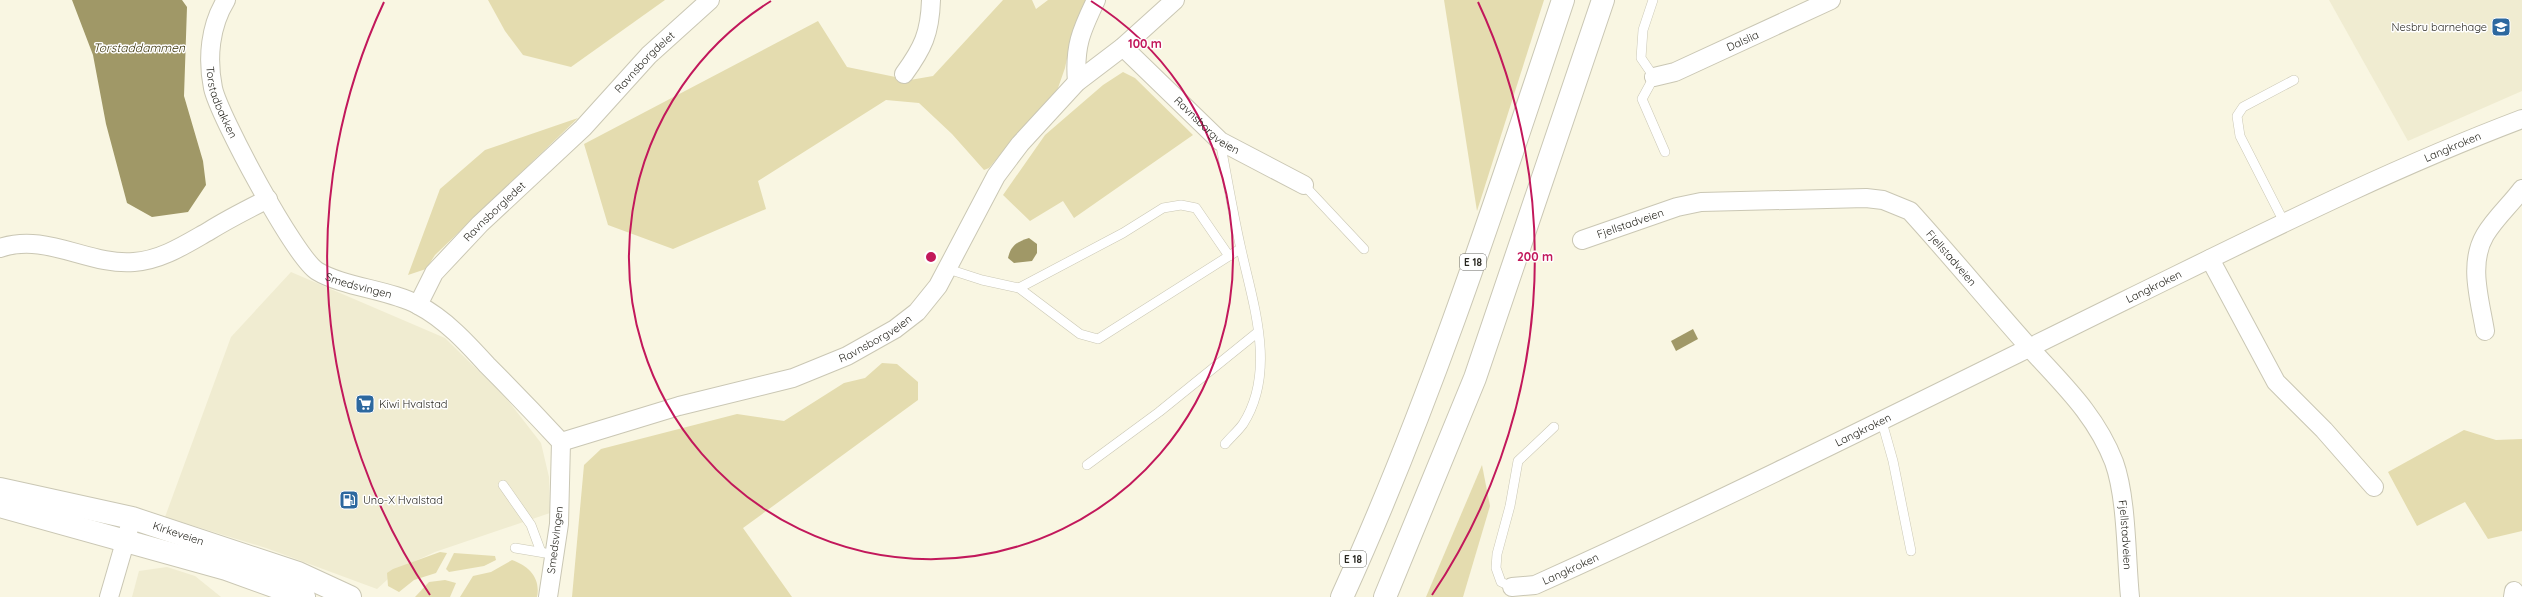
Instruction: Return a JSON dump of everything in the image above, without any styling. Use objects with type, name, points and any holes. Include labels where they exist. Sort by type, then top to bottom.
[{"type":"main road","name":"E 18","points":[[1342,597],[1377,521],[1438,364],[1563,0]]},
{"type":"main road","points":[[1386,597],[1475,378],[1603,0]]},
{"type":"main road","name":"Kirkeveien","points":[[0,489],[132,518],[298,573],[350,597]]},
{"type":"main road","name":"Kirkeveien","points":[[0,506],[226,569],[304,597]]},
{"type":"main road","name":"E 18","points":[[1330,597],[1377,521]]},
{"type":"street","name":"Torstadbakken","points":[[226,0],[220,10],[212,36],[209,56],[214,89],[224,115],[268,199]]},
{"type":"street","name":"Ravnsborgdelet","points":[[583,128],[650,55],[710,0]]},
{"type":"street","points":[[904,74],[926,40],[930,21],[931,0]]},
{"type":"street","points":[[1077,82],[1076,49],[1080,33],[1096,0]]},
{"type":"street","name":"Ravnsborgveien","points":[[561,442],[672,408],[793,378],[847,356],[895,329],[917,312],[938,286],[996,176],[1020,144],[1077,82],[1123,47],[1175,0]]},
{"type":"street","name":"Dalslia","points":[[1654,77],[1675,72],[1831,0]]},
{"type":"street","name":"Ravnsborgveien","points":[[1123,47],[1220,142],[1304,185]]},
{"type":"street","name":"Langkroken","points":[[1512,587],[1535,585],[1669,524],[1882,422],[2210,259],[2414,163],[2522,119]]},
{"type":"street","name":"Ravnsborgledet","points":[[418,305],[434,273],[480,224],[583,128]]},
{"type":"street","points":[[2485,331],[2476,274],[2479,250],[2486,234],[2522,189]]},
{"type":"street","name":"Fjellstadveien","points":[[1582,240],[1677,207],[1701,202],[1866,198],[1883,200],[1910,212],[2029,348],[2070,390],[2102,436],[2114,463],[2121,500],[2130,597]]},
{"type":"street","points":[[0,248],[26,244],[58,246],[114,262],[135,262],[180,249],[268,199]]},
{"type":"street","name":"Smedsvingen","points":[[268,199],[297,250],[317,270],[418,305],[456,333],[561,442],[559,524],[548,553],[548,597]]},
{"type":"street","points":[[2210,259],[2276,382],[2324,430],[2374,488]]},
{"type":"street","points":[[109,597],[132,518]]},
{"type":"lane","points":[[1653,0],[1643,30],[1641,58],[1654,77],[1642,99],[1665,152]]},
{"type":"lane","points":[[2285,224],[2240,136],[2237,116],[2243,107],[2294,80]]},
{"type":"lane","points":[[1220,142],[1258,332],[1260,358],[1258,384],[1252,406],[1243,424],[1225,444]]},
{"type":"lane","points":[[1304,185],[1364,249]]},
{"type":"lane","points":[[1019,288],[1123,233],[1163,208],[1181,205],[1196,208],[1229,256]]},
{"type":"lane","points":[[948,269],[982,280],[1019,288],[1080,334],[1098,339],[1240,248]]},
{"type":"lane","points":[[1087,465],[1159,412],[1258,332]]},
{"type":"lane","points":[[1882,422],[1893,461],[1911,551]]},
{"type":"lane","points":[[1512,587],[1501,582],[1496,568],[1497,554],[1510,506],[1518,461],[1554,427]]},
{"type":"lane","points":[[503,486],[531,525],[548,553]]},
{"type":"lane","points":[[515,548],[548,553]]},
{"type":"shaded area","points":[[488,0],[665,0],[571,67],[523,55],[505,31]]},
{"type":"shaded area","points":[[1003,0],[1032,0],[1036,9],[1048,0],[1088,0],[1073,30],[1065,68],[1058,88],[1048,103],[1018,133],[989,168],[984,170],[952,134],[919,103],[886,100],[758,181],[766,209],[673,249],[608,225],[584,144],[818,21],[847,67],[910,80],[933,76]]},
{"type":"shaded area","points":[[1444,0],[1544,0],[1477,211]]},
{"type":"shaded area","points":[[2329,0],[2522,0],[2522,91],[2408,141]]},
{"type":"shaded area","points":[[1123,72],[1135,78],[1193,135],[1074,218],[1063,201],[1030,221],[1003,195],[1045,135],[1103,85]]},
{"type":"shaded area","points":[[578,118],[435,255],[426,269],[408,275],[440,189],[485,150]]},
{"type":"shaded area","points":[[291,272],[445,338],[506,398],[541,443],[549,477],[550,513],[435,552],[400,568],[377,589],[266,548],[165,517],[231,337]]},
{"type":"shaded area","points":[[882,363],[897,364],[918,382],[918,400],[743,528],[792,597],[572,597],[584,465],[601,449],[737,414],[784,421],[844,383],[865,378]]},
{"type":"shaded area","points":[[2464,430],[2496,440],[2522,439],[2522,531],[2488,539],[2465,502],[2417,526],[2388,472]]},
{"type":"shaded area","points":[[1482,465],[1490,506],[1463,597],[1426,597]]},
{"type":"shaded area","points":[[440,552],[447,553],[436,573],[414,580],[399,592],[388,586],[387,573],[393,569]]},
{"type":"shaded area","points":[[454,553],[495,556],[496,560],[484,566],[449,572],[446,569]]},
{"type":"shaded area","points":[[512,560],[524,566],[532,574],[537,584],[537,597],[460,597],[473,576],[491,572]]},
{"type":"shaded area","points":[[167,567],[195,576],[221,597],[132,597],[139,571]]},
{"type":"shaded area","points":[[445,580],[456,583],[450,597],[415,597],[429,582]]},
{"type":"water","name":"Torstaddammen","points":[[72,0],[182,0],[187,7],[184,96],[203,161],[206,185],[188,212],[152,217],[127,203],[106,124],[93,55]]},
{"type":"water","points":[[1029,238],[1037,244],[1037,253],[1032,261],[1014,263],[1008,258],[1011,250],[1021,241]]},
{"type":"water","points":[[1693,329],[1698,339],[1676,351],[1671,341]]},
{"type":"place","name":"Nesbru barnehage","points":[[2501,27]]},
{"type":"place","name":"Kiwi Hvalstad","points":[[365,404]]},
{"type":"place","name":"Uno-X Hvalstad","points":[[349,500]]}]
